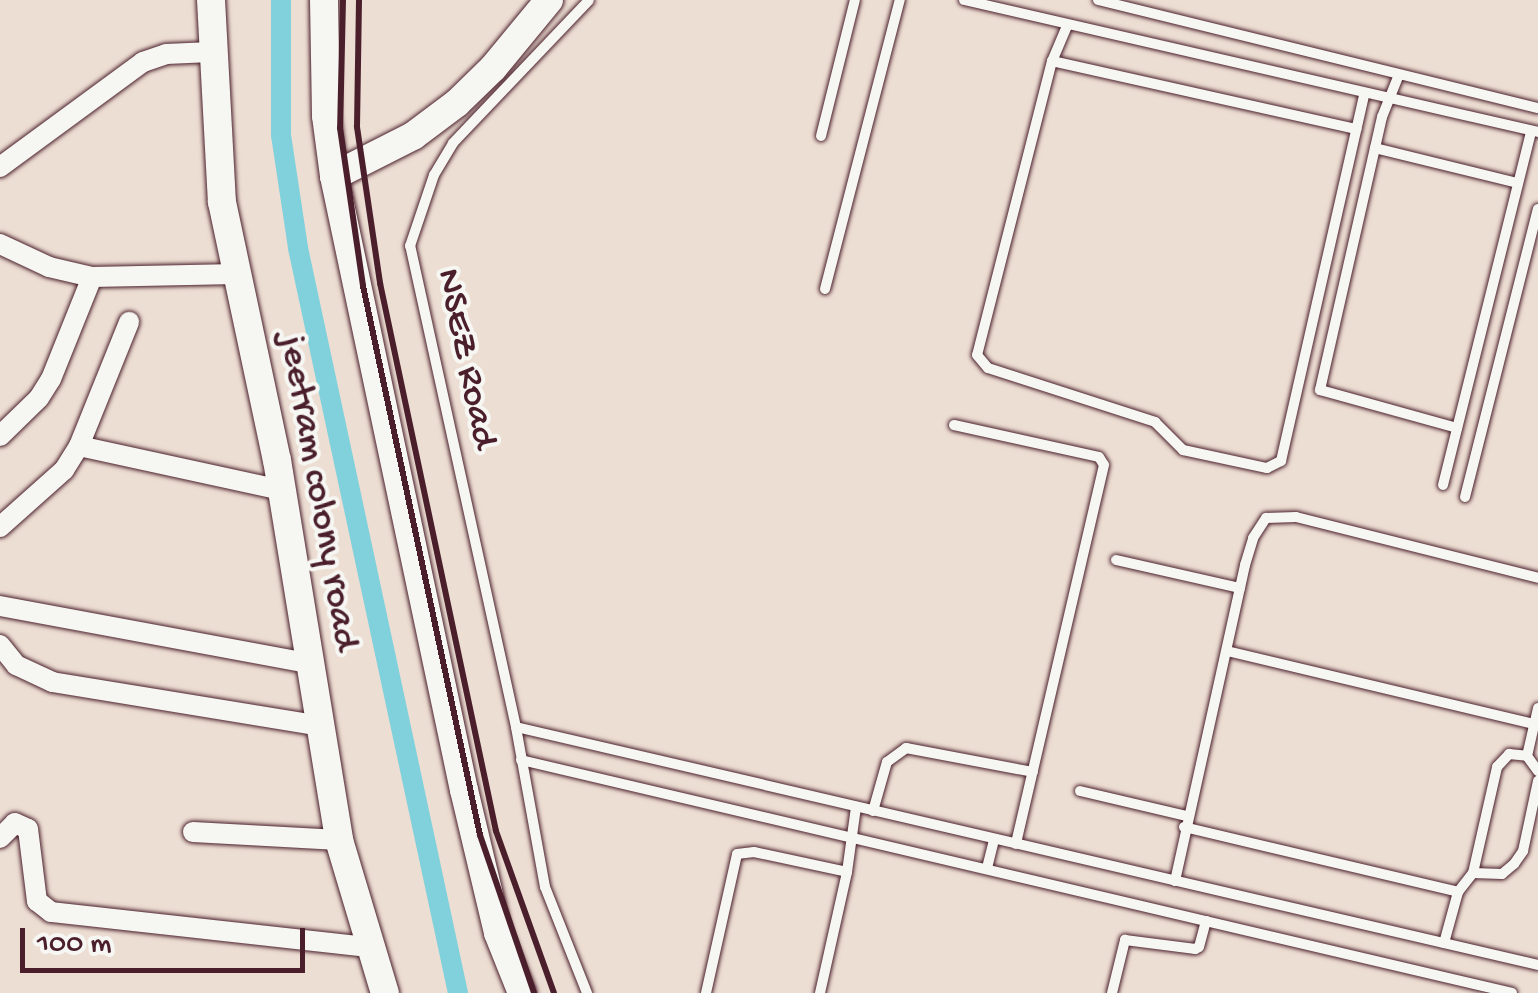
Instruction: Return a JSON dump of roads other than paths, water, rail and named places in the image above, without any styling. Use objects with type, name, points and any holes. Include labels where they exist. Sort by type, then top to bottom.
[{"type":"street","name":"jeetram colony road","points":[[211,0],[222,202],[282,490],[339,840],[385,993]]},
{"type":"street","points":[[324,0],[326,116],[334,176],[464,790],[498,933],[522,993]]},
{"type":"street","points":[[334,176],[413,136],[457,103],[493,68],[549,0]]},
{"type":"street","points":[[0,168],[142,62],[166,54],[211,52]]},
{"type":"street","points":[[0,244],[49,267],[92,278],[238,274]]},
{"type":"street","points":[[0,436],[39,398],[51,379],[92,278]]},
{"type":"street","points":[[0,527],[64,470],[78,446],[129,322]]},
{"type":"street","points":[[78,446],[282,490]]},
{"type":"street","points":[[0,606],[310,663]]},
{"type":"street","points":[[0,645],[16,665],[52,682],[320,726]]},
{"type":"street","points":[[0,838],[15,824],[28,829],[37,901],[51,912],[370,947]]},
{"type":"street","points":[[193,832],[339,840]]},
{"type":"lane","name":"NSEZ Road","points":[[587,993],[544,888],[516,727],[410,246],[434,175],[454,143],[589,0]]},
{"type":"lane","points":[[821,136],[855,0]]},
{"type":"lane","points":[[825,289],[900,0]]},
{"type":"lane","points":[[964,0],[1364,96],[1535,132],[1518,183],[1443,485]]},
{"type":"lane","points":[[1098,0],[1398,77],[1538,108]]},
{"type":"lane","points":[[1067,26],[1052,61],[976,355],[988,368],[1155,422],[1183,450],[1267,468],[1281,461],[1364,96]]},
{"type":"lane","points":[[1052,61],[1356,129]]},
{"type":"lane","points":[[1398,77],[1375,148],[1320,390],[1457,428]]},
{"type":"lane","points":[[1375,148],[1518,183]]},
{"type":"lane","points":[[1466,498],[1538,209]]},
{"type":"lane","points":[[954,425],[1098,458],[1104,465],[1016,844]]},
{"type":"lane","points":[[1175,881],[1240,588],[1253,538],[1266,518],[1296,517],[1538,578]]},
{"type":"lane","points":[[1116,560],[1240,588]]},
{"type":"lane","points":[[1227,651],[1534,724]]},
{"type":"lane","points":[[1526,756],[1538,708]]},
{"type":"lane","points":[[516,727],[1538,965]]},
{"type":"lane","points":[[873,811],[887,762],[906,748],[1034,772]]},
{"type":"lane","points":[[1444,943],[1458,892],[1473,874],[1497,766],[1509,754],[1526,756],[1538,771]]},
{"type":"lane","points":[[521,760],[1512,993]]},
{"type":"lane","points":[[1473,874],[1502,874],[1523,852],[1538,782]]},
{"type":"lane","points":[[1080,791],[1458,892]]},
{"type":"lane","points":[[820,993],[847,872],[856,807]]},
{"type":"lane","points":[[986,868],[994,839]]},
{"type":"lane","points":[[706,993],[737,854],[754,852],[847,872]]},
{"type":"lane","points":[[1112,993],[1126,940],[1195,948],[1199,947],[1206,921]]},
{"type":"waterway","points":[[281,0],[281,135],[298,248],[458,993]]},
{"type":"railway","points":[[343,0],[340,128],[363,286],[480,835],[534,993]]},
{"type":"railway","points":[[359,0],[357,127],[380,283],[496,831],[554,993]]}]
